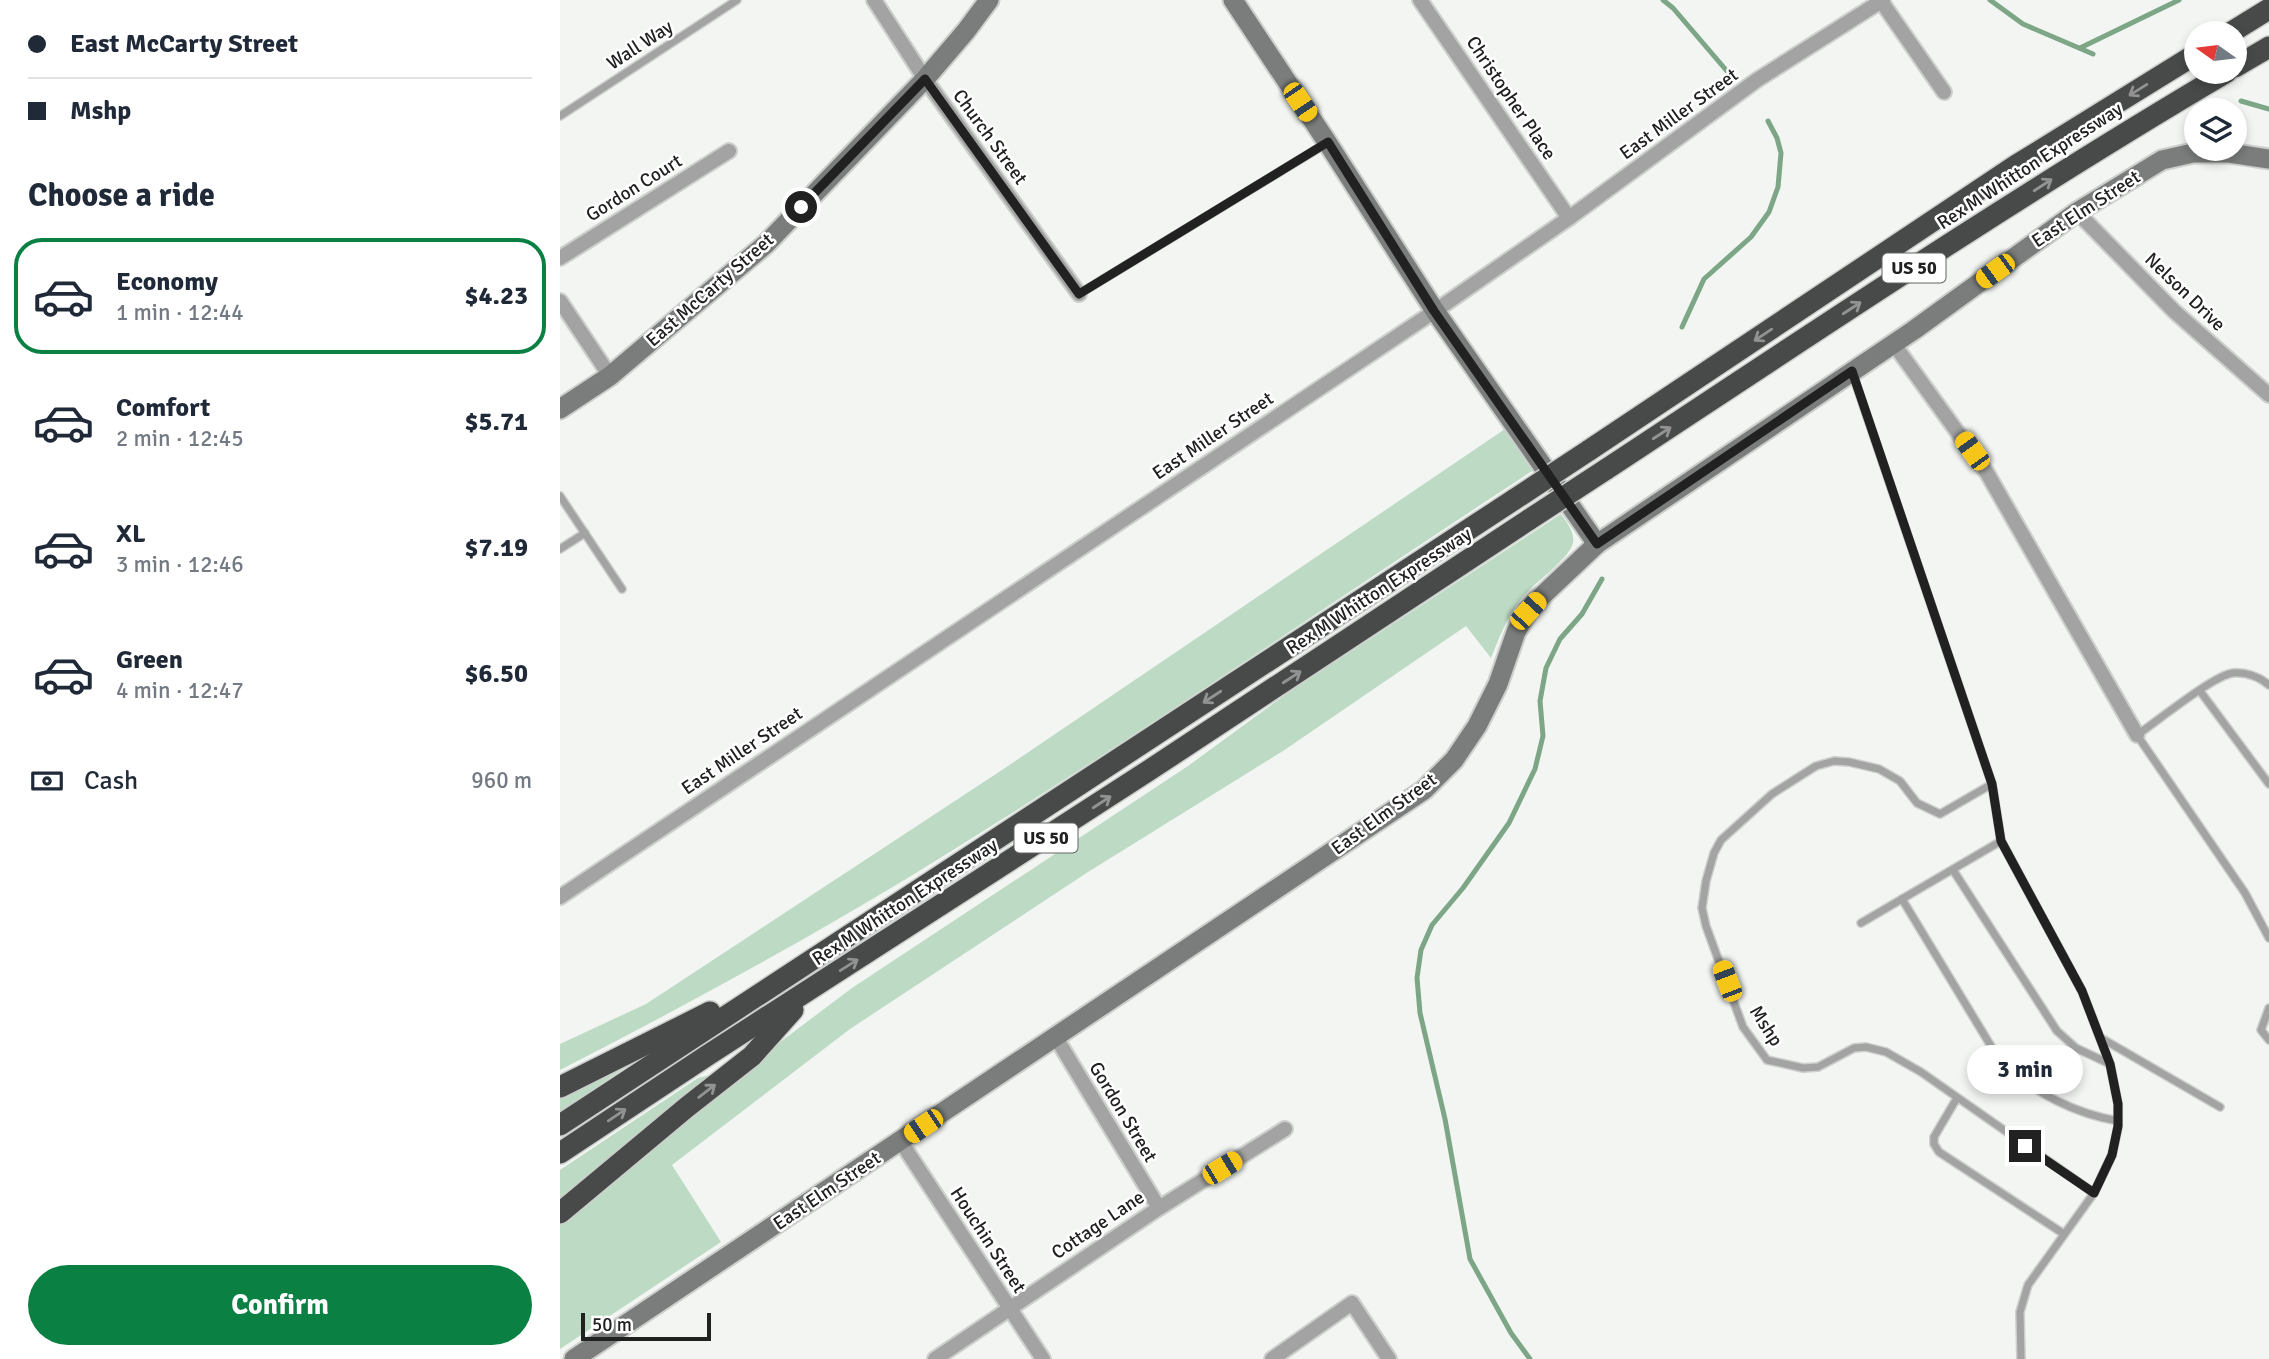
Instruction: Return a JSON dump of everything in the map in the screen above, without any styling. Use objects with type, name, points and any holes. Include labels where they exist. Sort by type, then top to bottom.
[{"type":"highway","points":[[2247,23],[2269,9]]},
{"type":"highway","points":[[2247,60],[2269,47]]},
{"type":"highway","name":"Rex M Whitton Expressway","points":[[560,1125],[1516,499],[2015,166],[2184,61]]},
{"type":"highway","name":"Rex M Whitton Expressway","points":[[560,1153],[1148,772],[1980,225],[2206,84]]},
{"type":"highway","points":[[560,1087],[794,971]]},
{"type":"highway","points":[[560,1213],[752,1056],[809,991]]},
{"type":"street","name":"Church Street","points":[[874,0],[925,79],[1079,294]]},
{"type":"street","name":"East McCarty Street","points":[[560,409],[610,376],[766,244],[925,79],[989,0]]},
{"type":"street","points":[[1233,0],[1328,142],[1434,311],[1597,544]]},
{"type":"street","name":"Christopher Place","points":[[1420,0],[1569,218]]},
{"type":"street","points":[[1882,1],[1944,92]]},
{"type":"street","name":"East Miller Street","points":[[560,897],[1434,311],[1569,218],[1757,80],[1882,1]]},
{"type":"street","name":"Gordon Court","points":[[560,258],[729,151]]},
{"type":"street","name":"East Elm Street","points":[[574,1359],[1424,790],[1454,760],[1477,726],[1498,684],[1516,632],[1528,611],[1597,544],[1893,343],[2077,212],[2162,160],[2193,153],[2229,153],[2269,159]]},
{"type":"street","name":"Nelson Drive","points":[[2077,212],[2174,311],[2269,396]]},
{"type":"street","points":[[560,300],[610,376]]},
{"type":"street","points":[[1893,343],[1987,473],[2137,735]]},
{"type":"street","name":"Gordon Street","points":[[1055,1036],[1159,1208]]},
{"type":"street","name":"Cottage Lane","points":[[935,1359],[1159,1208],[1285,1129]]},
{"type":"street","name":"Houchin Street","points":[[901,1142],[1043,1359]]},
{"type":"street","points":[[1272,1359],[1352,1303],[1389,1359]]},
{"type":"lane","name":"Wall Way","points":[[560,116],[737,0]]},
{"type":"lane","points":[[1079,294],[1328,142]]},
{"type":"lane","points":[[1852,371],[1992,784],[2001,841],[2082,991],[2110,1064],[2118,1104],[2112,1155],[2094,1193],[2028,1285],[2020,1312],[2021,1359]]},
{"type":"lane","points":[[560,496],[622,589]]},
{"type":"lane","points":[[560,550],[585,533]]},
{"type":"lane","points":[[2269,685],[2249,674],[2231,673],[2137,735],[2245,893],[2269,938]]},
{"type":"lane","points":[[2200,691],[2269,784]]},
{"type":"lane","name":"Mshp","points":[[1992,784],[1940,814],[1917,803],[1900,781],[1880,769],[1834,761],[1816,766],[1772,794],[1721,840],[1714,853],[1703,891],[1702,908],[1706,926],[1743,1027],[1768,1060],[1803,1068],[1818,1066],[1854,1048],[1866,1047],[1886,1052],[1902,1060],[2094,1193]]},
{"type":"lane","points":[[1861,923],[2001,841]]},
{"type":"lane","points":[[1952,870],[2057,1031],[2076,1048],[2110,1064]]},
{"type":"lane","points":[[1902,899],[2003,1066],[2025,1083],[2068,1107],[2088,1116],[2118,1121]]},
{"type":"lane","points":[[2269,1009],[2261,1030],[2269,1040]]},
{"type":"lane","points":[[2100,1038],[2220,1107]]},
{"type":"lane","points":[[1957,1098],[1934,1137],[1938,1152],[2064,1234]]},
{"type":"green space","points":[[1505,429],[1532,471],[1146,727],[911,876],[737,976],[560,1070],[560,1044],[646,1004],[1002,770]]},
{"type":"green space","points":[[1561,514],[1573,535],[1570,550],[1521,599],[1507,620],[1491,658],[1466,626],[1283,751],[1088,872],[850,1029],[672,1165],[721,1242],[560,1349],[560,1221],[727,1082],[852,988],[1188,766],[1292,690]]},
{"type":"green space","points":[[648,1049],[623,1069],[560,1112],[560,1091]]},
{"type":"green space","points":[[710,1075],[560,1201],[560,1170],[698,1078]]},
{"type":"waterway","points":[[1663,0],[1673,8],[1732,77]]},
{"type":"waterway","points":[[1990,0],[2023,24],[2093,54]]},
{"type":"waterway","points":[[2080,48],[2179,0]]},
{"type":"waterway","points":[[2247,103],[2269,109]]},
{"type":"waterway","points":[[1682,327],[1704,279],[1751,237],[1769,212],[1778,187],[1781,153],[1768,121]]},
{"type":"waterway","points":[[1530,1359],[1511,1333],[1470,1259],[1445,1119],[1420,1013],[1417,978],[1421,950],[1432,925],[1463,888],[1509,823],[1535,769],[1543,736],[1540,701],[1546,668],[1560,639],[1582,614],[1602,579]]},
{"type":"route","points":[[801,207],[925,79],[1079,294],[1328,142],[1434,311],[1597,544],[1852,371],[1992,784],[2001,841],[2082,991],[2110,1064],[2115,1086],[2118,1126],[2112,1155],[2094,1193],[2025,1146]]}]
